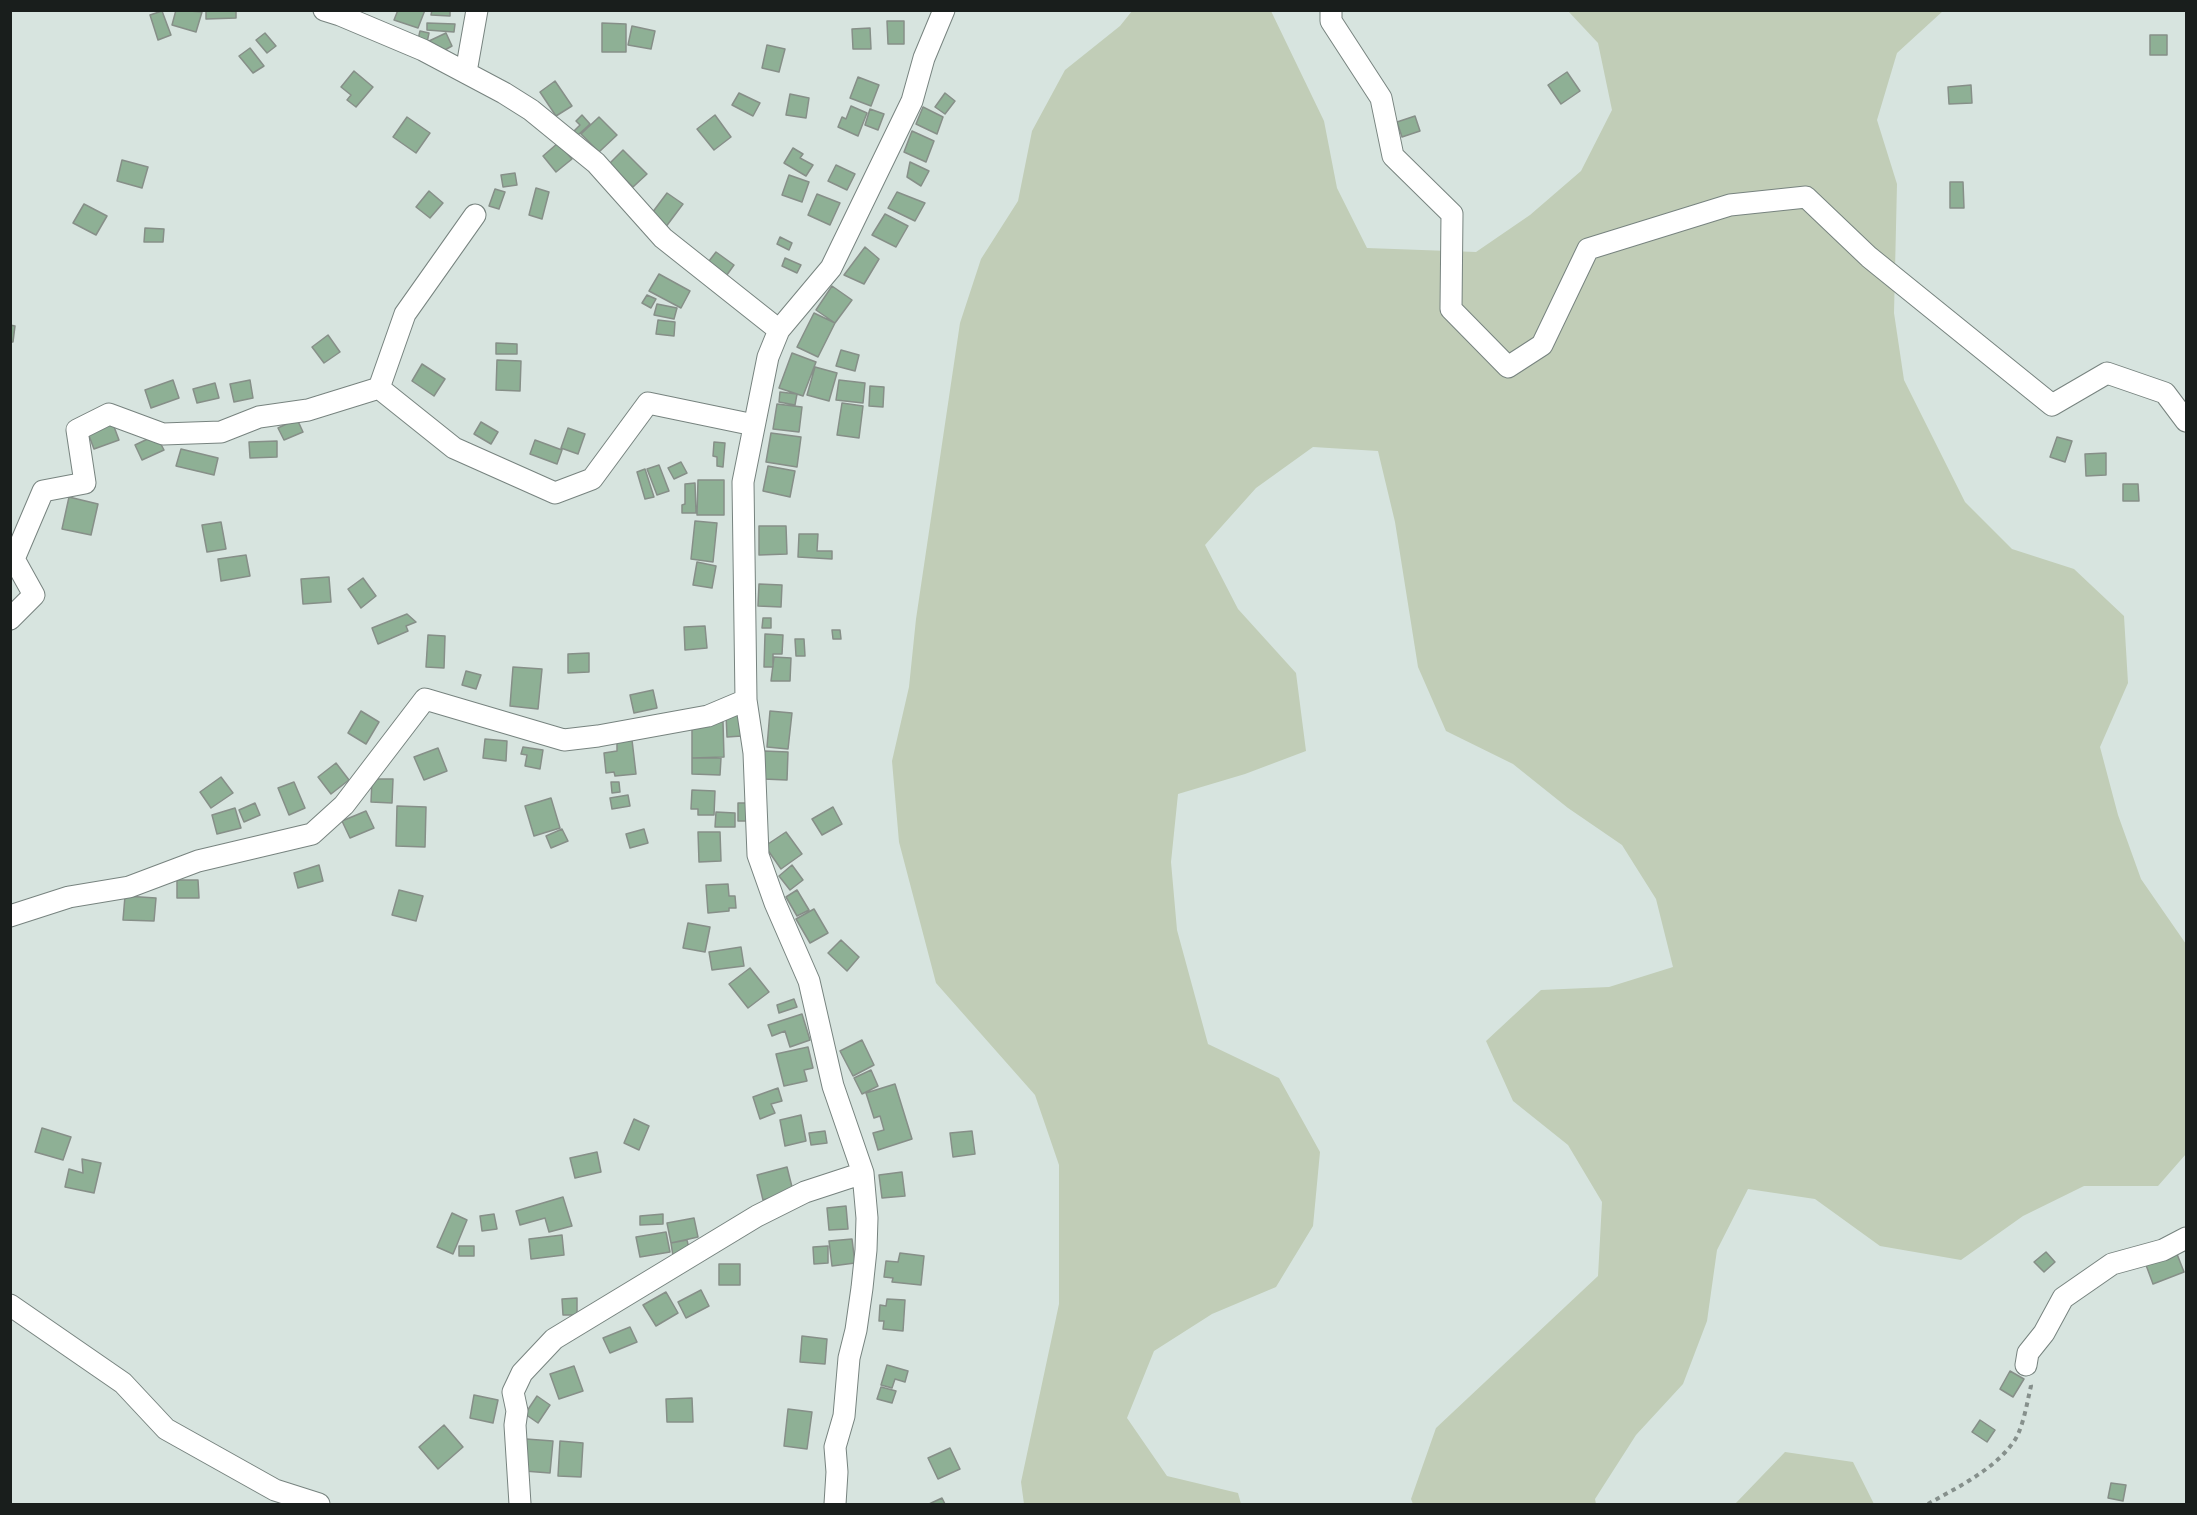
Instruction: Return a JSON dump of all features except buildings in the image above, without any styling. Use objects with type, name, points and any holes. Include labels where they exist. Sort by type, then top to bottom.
[{"type":"street","points":[[324,10],[423,50],[531,110],[596,163],[663,238],[778,330]]},
{"type":"street","points":[[466,72],[477,10]]},
{"type":"street","points":[[835,1504],[837,1472],[835,1447],[844,1416],[849,1358],[856,1330],[866,1250],[867,1218],[863,1173],[833,1086],[808,981],[775,903],[758,855],[754,753],[746,700],[743,482],[768,357],[778,330],[831,268],[912,101],[924,58],[944,10]]},
{"type":"street","points":[[1331,10],[1331,21],[1381,98],[1393,156],[1452,214],[1451,309],[1508,367],[1542,345],[1588,249],[1730,205],[1806,197],[1869,257],[2052,405],[2107,373],[2165,393],[2187,421]]},
{"type":"street","points":[[379,388],[405,314],[475,215]]},
{"type":"street","points":[[379,388],[454,448],[555,493],[592,480],[648,403],[753,425]]},
{"type":"street","points":[[10,619],[34,595],[14,559],[43,491],[85,483],[77,430],[109,414],[163,434],[221,432],[259,417],[308,410],[379,388]]},
{"type":"street","points":[[10,916],[69,897],[129,886],[198,861],[312,834],[344,806],[425,699],[564,740],[708,716],[746,700]]},
{"type":"street","points":[[520,1504],[515,1425],[517,1410],[513,1392],[522,1373],[554,1339],[757,1216],[805,1192],[863,1173]]},
{"type":"street","points":[[2026,1365],[2028,1353],[2044,1333],[2063,1298],[2112,1264],[2163,1250],[2187,1238]]},
{"type":"street","points":[[10,1305],[123,1383],[166,1429],[272,1497],[320,1504]]},
{"type":"path","points":[[1928,1504],[1988,1467],[2013,1443],[2024,1415],[2031,1386],[2026,1365]]},
{"type":"green space","points":[[1132,11],[1271,11],[1324,121],[1337,188],[1367,248],[1476,252],[1530,215],[1581,171],[1612,110],[1598,43],[1568,11],[1943,11],[1897,53],[1877,120],[1897,184],[1894,313],[1904,380],[1965,502],[2012,549],[2074,569],[2124,616],[2128,683],[2100,747],[2118,815],[2141,879],[2186,944],[2186,1154],[2158,1186],[2084,1186],[2023,1216],[1961,1260],[1880,1246],[1815,1199],[1748,1189],[1717,1250],[1707,1321],[1683,1384],[1636,1435],[1595,1499],[1596,1504],[1413,1504],[1411,1499],[1436,1428],[1598,1276],[1602,1202],[1568,1145],[1513,1101],[1486,1041],[1541,990],[1609,987],[1673,967],[1656,899],[1622,845],[1568,808],[1513,764],[1446,731],[1418,667],[1395,522],[1378,451],[1313,447],[1256,488],[1205,545],[1238,609],[1296,673],[1306,751],[1245,774],[1178,794],[1171,862],[1177,930],[1208,1044],[1279,1078],[1320,1152],[1313,1226],[1276,1287],[1212,1314],[1154,1351],[1127,1418],[1167,1476],[1238,1493],[1241,1504],[1024,1504],[1021,1482],[1059,1304],[1059,1165],[1035,1095],[936,983],[899,842],[892,761],[909,687],[916,619],[960,323],[981,259],[1018,201],[1032,131],[1065,70],[1120,26]]},
{"type":"green space","points":[[1785,1452],[1853,1462],[1874,1504],[1735,1504]]}]
